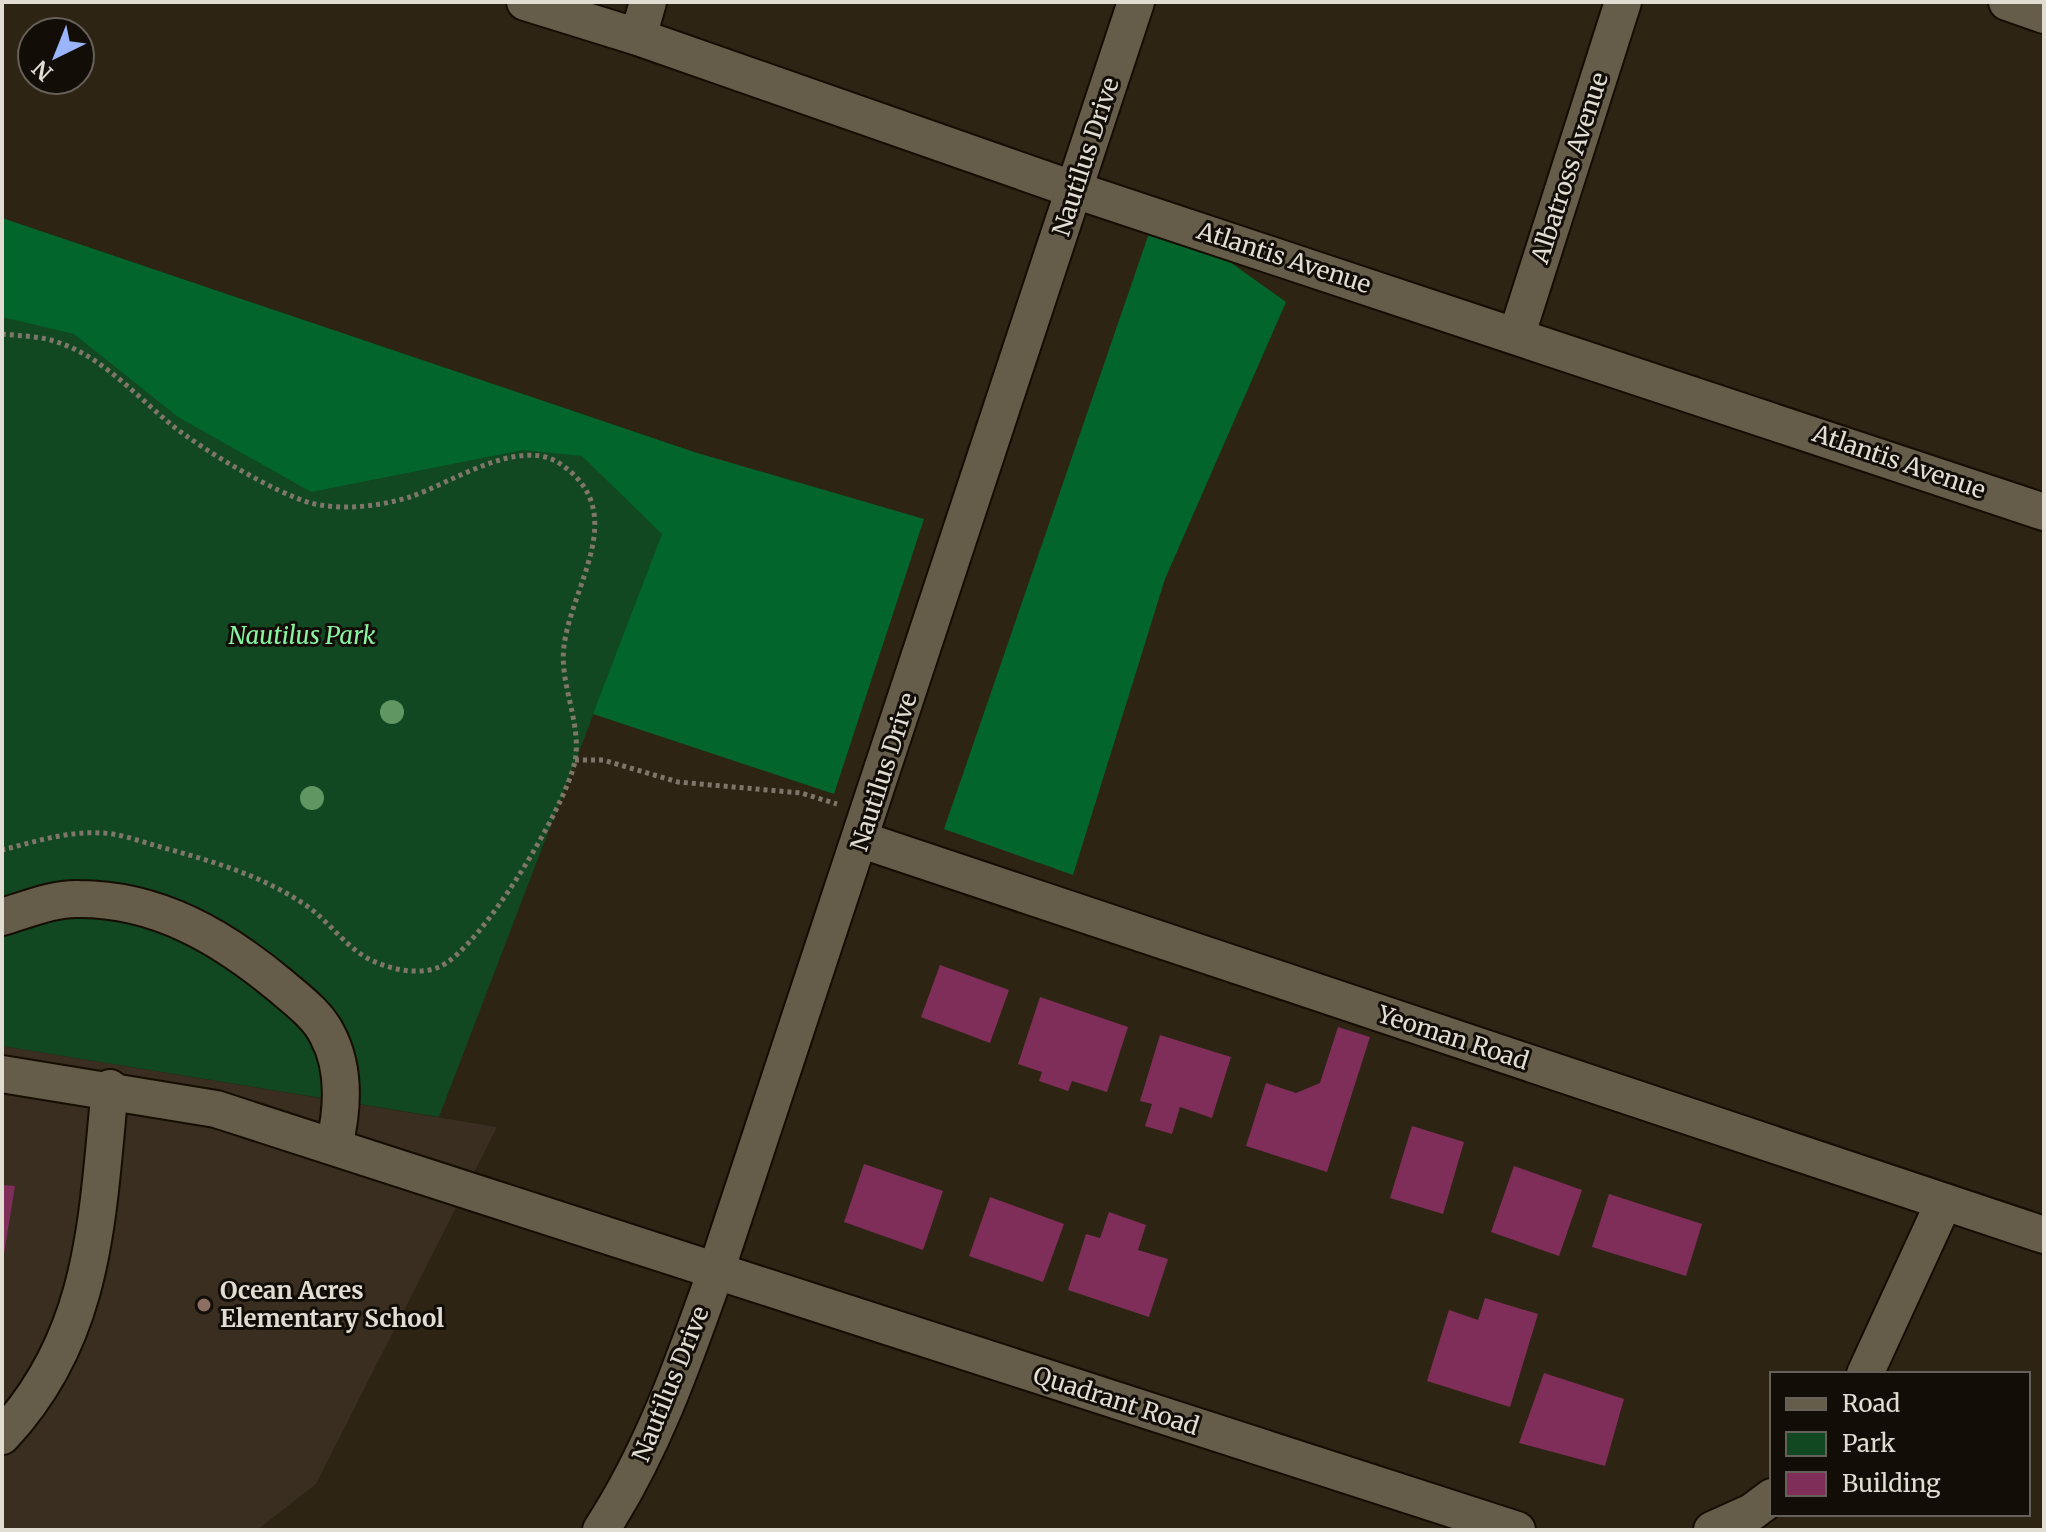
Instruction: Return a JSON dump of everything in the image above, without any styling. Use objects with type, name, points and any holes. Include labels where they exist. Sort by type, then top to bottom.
[{"type":"street","name":"Atlantis Avenue","points":[[525,2],[638,37],[1075,190],[1517,334],[2044,512]]},
{"type":"street","points":[[638,37],[648,2]]},
{"type":"street","name":"Nautilus Drive","points":[[601,1530],[626,1492],[675,1387],[716,1271],[866,827],[1136,2]]},
{"type":"street","name":"Albatross Avenue","points":[[1517,334],[1623,2]]},
{"type":"street","points":[[2007,2],[2044,15]]},
{"type":"street","name":"Yeoman Road","points":[[866,827],[2044,1235]]},
{"type":"street","points":[[2,917],[77,898],[126,904],[185,920],[242,953],[307,1008],[326,1032],[337,1060],[341,1089],[341,1117],[334,1146]]},
{"type":"street","name":"Quadrant Road","points":[[2,1074],[110,1088],[216,1109],[1517,1530]]},
{"type":"street","points":[[2,1436],[27,1409],[53,1367],[84,1293],[94,1239],[110,1088]]},
{"type":"street","points":[[1866,1372],[1944,1202]]},
{"type":"street","points":[[1712,1530],[1752,1512],[1770,1498]]},
{"type":"path","points":[[2,334],[58,342],[101,364],[175,428],[222,460],[311,503],[359,507],[408,498],[490,464],[529,454],[560,464],[591,497],[595,519],[593,549],[564,645],[563,673],[571,706],[575,760],[553,819],[481,930],[462,953],[440,966],[423,971],[404,970],[367,958],[304,904],[220,863],[103,832],[45,839],[2,850]]},
{"type":"path","points":[[575,760],[603,760],[678,782],[801,793],[866,827]]},
{"type":"shaded area","name":"Ocean Acres Elementary School","points":[[2,1046],[497,1127],[316,1484],[257,1530],[2,1530]]},
{"type":"green space","points":[[1157,210],[1286,302],[1165,579],[1073,875],[944,829]]},
{"type":"green space","name":"Nautilus Park","points":[[2,218],[694,452],[439,1117],[2,1046]]},
{"type":"green space","points":[[2,218],[694,452],[924,519],[834,794],[593,714],[662,534],[582,456],[523,450],[311,492],[178,417],[74,334],[2,317]]},
{"type":"building","points":[[940,965],[1009,990],[990,1043],[921,1017]]},
{"type":"building","points":[[1040,997],[1128,1027],[1107,1092],[1072,1081],[1068,1091],[1039,1081],[1042,1072],[1018,1064]]},
{"type":"building","points":[[1338,1027],[1370,1037],[1327,1172],[1246,1146],[1266,1083],[1296,1093],[1320,1083]]},
{"type":"building","points":[[1160,1035],[1231,1057],[1212,1118],[1180,1107],[1172,1134],[1145,1126],[1152,1104],[1140,1101]]},
{"type":"building","points":[[1412,1126],[1464,1142],[1443,1214],[1390,1198]]},
{"type":"building","points":[[864,1164],[943,1191],[923,1250],[844,1222]]},
{"type":"building","points":[[1514,1166],[1582,1190],[1559,1256],[1491,1232]]},
{"type":"building","points":[[2,1185],[15,1186],[4,1254],[2,1253]]},
{"type":"building","points":[[1609,1194],[1702,1224],[1686,1276],[1592,1247]]},
{"type":"building","points":[[990,1197],[1064,1224],[1043,1282],[969,1256]]},
{"type":"building","points":[[1109,1212],[1146,1225],[1138,1250],[1168,1259],[1149,1317],[1068,1290],[1086,1234],[1100,1238]]},
{"type":"building","points":[[1485,1298],[1538,1314],[1510,1407],[1427,1381],[1449,1310],[1478,1320]]},
{"type":"building","points":[[1544,1373],[1624,1399],[1605,1466],[1519,1443]]},
{"type":"place","name":"Ocean Acres Elementary School","points":[[204,1305]]}]
